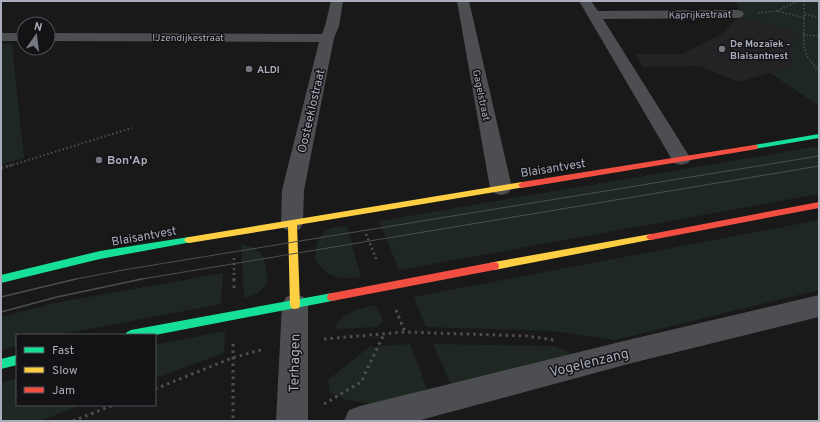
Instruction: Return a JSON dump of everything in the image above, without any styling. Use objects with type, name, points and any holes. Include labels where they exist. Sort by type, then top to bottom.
[{"type":"main road","name":"Blaisantvest","points":[[1,279],[100,255],[819,136]]},
{"type":"main road","points":[[136,334],[819,205]]},
{"type":"main road","points":[[292,223],[295,305]]},
{"type":"main road","points":[[1,364],[16,360]]},
{"type":"street","name":"Oosteeklostraat","points":[[292,223],[293,190],[337,1]]},
{"type":"street","name":"Gagelstraat","points":[[463,1],[501,188]]},
{"type":"street","name":"Kaprijkestraat","points":[[589,8],[738,14]]},
{"type":"street","name":"Kaprijkestraat","points":[[589,8],[681,159]]},
{"type":"street","points":[[1,37],[16,37]]},
{"type":"street","name":"IJzendijkestraat","points":[[56,37],[328,38]]},
{"type":"street","name":"Terhagen","points":[[292,421],[295,305]]},
{"type":"street","name":"Vogelenzang","points":[[360,421],[632,351],[819,306]]},
{"type":"path","points":[[777,11],[798,1]]},
{"type":"path","points":[[804,1],[805,18],[802,29],[806,54],[819,72]]},
{"type":"path","name":"Kaprijkestraat","points":[[738,14],[777,11],[805,18]]},
{"type":"path","points":[[805,14],[819,18]]},
{"type":"path","points":[[803,35],[819,36]]},
{"type":"path","points":[[1,168],[132,128]]},
{"type":"path","points":[[156,389],[232,358],[294,341],[405,332],[527,336],[557,340]]},
{"type":"path","points":[[322,405],[361,382],[384,334]]},
{"type":"path","points":[[73,421],[110,406]]},
{"type":"shaded area","points":[[737,1],[819,1],[819,106],[770,73],[791,67],[794,30],[739,17]]},
{"type":"shaded area","name":"De Mozaïek - Blaisantnest","points":[[739,17],[794,30],[791,67],[738,82],[700,66],[643,67],[635,54],[682,54],[722,34]]},
{"type":"shaded area","points":[[1,43],[12,44],[24,158],[1,165]]},
{"type":"shaded area","points":[[819,146],[819,194],[399,270],[379,221]]},
{"type":"shaded area","points":[[819,220],[819,290],[615,340],[552,331],[426,327],[413,297]]},
{"type":"shaded area","points":[[347,226],[361,277],[340,278],[325,271],[315,260],[319,239],[321,236],[327,230],[332,228]]},
{"type":"shaded area","points":[[241,244],[249,246],[260,253],[265,263],[267,276],[267,284],[257,294],[244,298]]},
{"type":"shaded area","points":[[223,273],[221,304],[63,334],[16,334],[16,346],[1,350],[1,317],[55,303]]},
{"type":"shaded area","points":[[376,305],[383,321],[377,327],[334,329],[342,318],[352,312]]},
{"type":"shaded area","points":[[225,331],[224,353],[156,378],[156,345]]},
{"type":"shaded area","points":[[410,344],[428,391],[372,404],[344,399],[330,393],[328,380],[369,347]]},
{"type":"shaded area","points":[[433,344],[554,346],[575,355],[452,387]]},
{"type":"shaded area","points":[[16,378],[16,406],[79,406],[39,421],[1,421],[1,383]]},
{"type":"tram line","points":[[75,279],[123,270],[819,156]]},
{"type":"tram line","points":[[136,280],[819,166]]},
{"type":"tram line","points":[[1,297],[75,279]]},
{"type":"tram line","points":[[71,280],[75,279]]},
{"type":"tram line","points":[[1,312],[57,297],[142,279]]},
{"type":"traffic: fast","points":[[754,147],[819,136]]},
{"type":"traffic: fast","points":[[1,279],[100,255],[189,240]]},
{"type":"traffic: fast","points":[[136,334],[332,297]]},
{"type":"traffic: fast","points":[[1,364],[16,360]]},
{"type":"traffic: slow","points":[[189,240],[522,185]]},
{"type":"traffic: slow","points":[[292,223],[295,305]]},
{"type":"traffic: slow","points":[[494,266],[651,237]]},
{"type":"traffic: jam","points":[[522,185],[754,147]]},
{"type":"traffic: jam","points":[[651,237],[819,205]]},
{"type":"traffic: jam","points":[[332,297],[494,266]]},
{"type":"place","name":"De Mozaïek - Blaisantnest","points":[[722,49]]},
{"type":"place","name":"ALDI","points":[[249,69]]},
{"type":"place","name":"Bon'Ap","points":[[99,160]]}]
